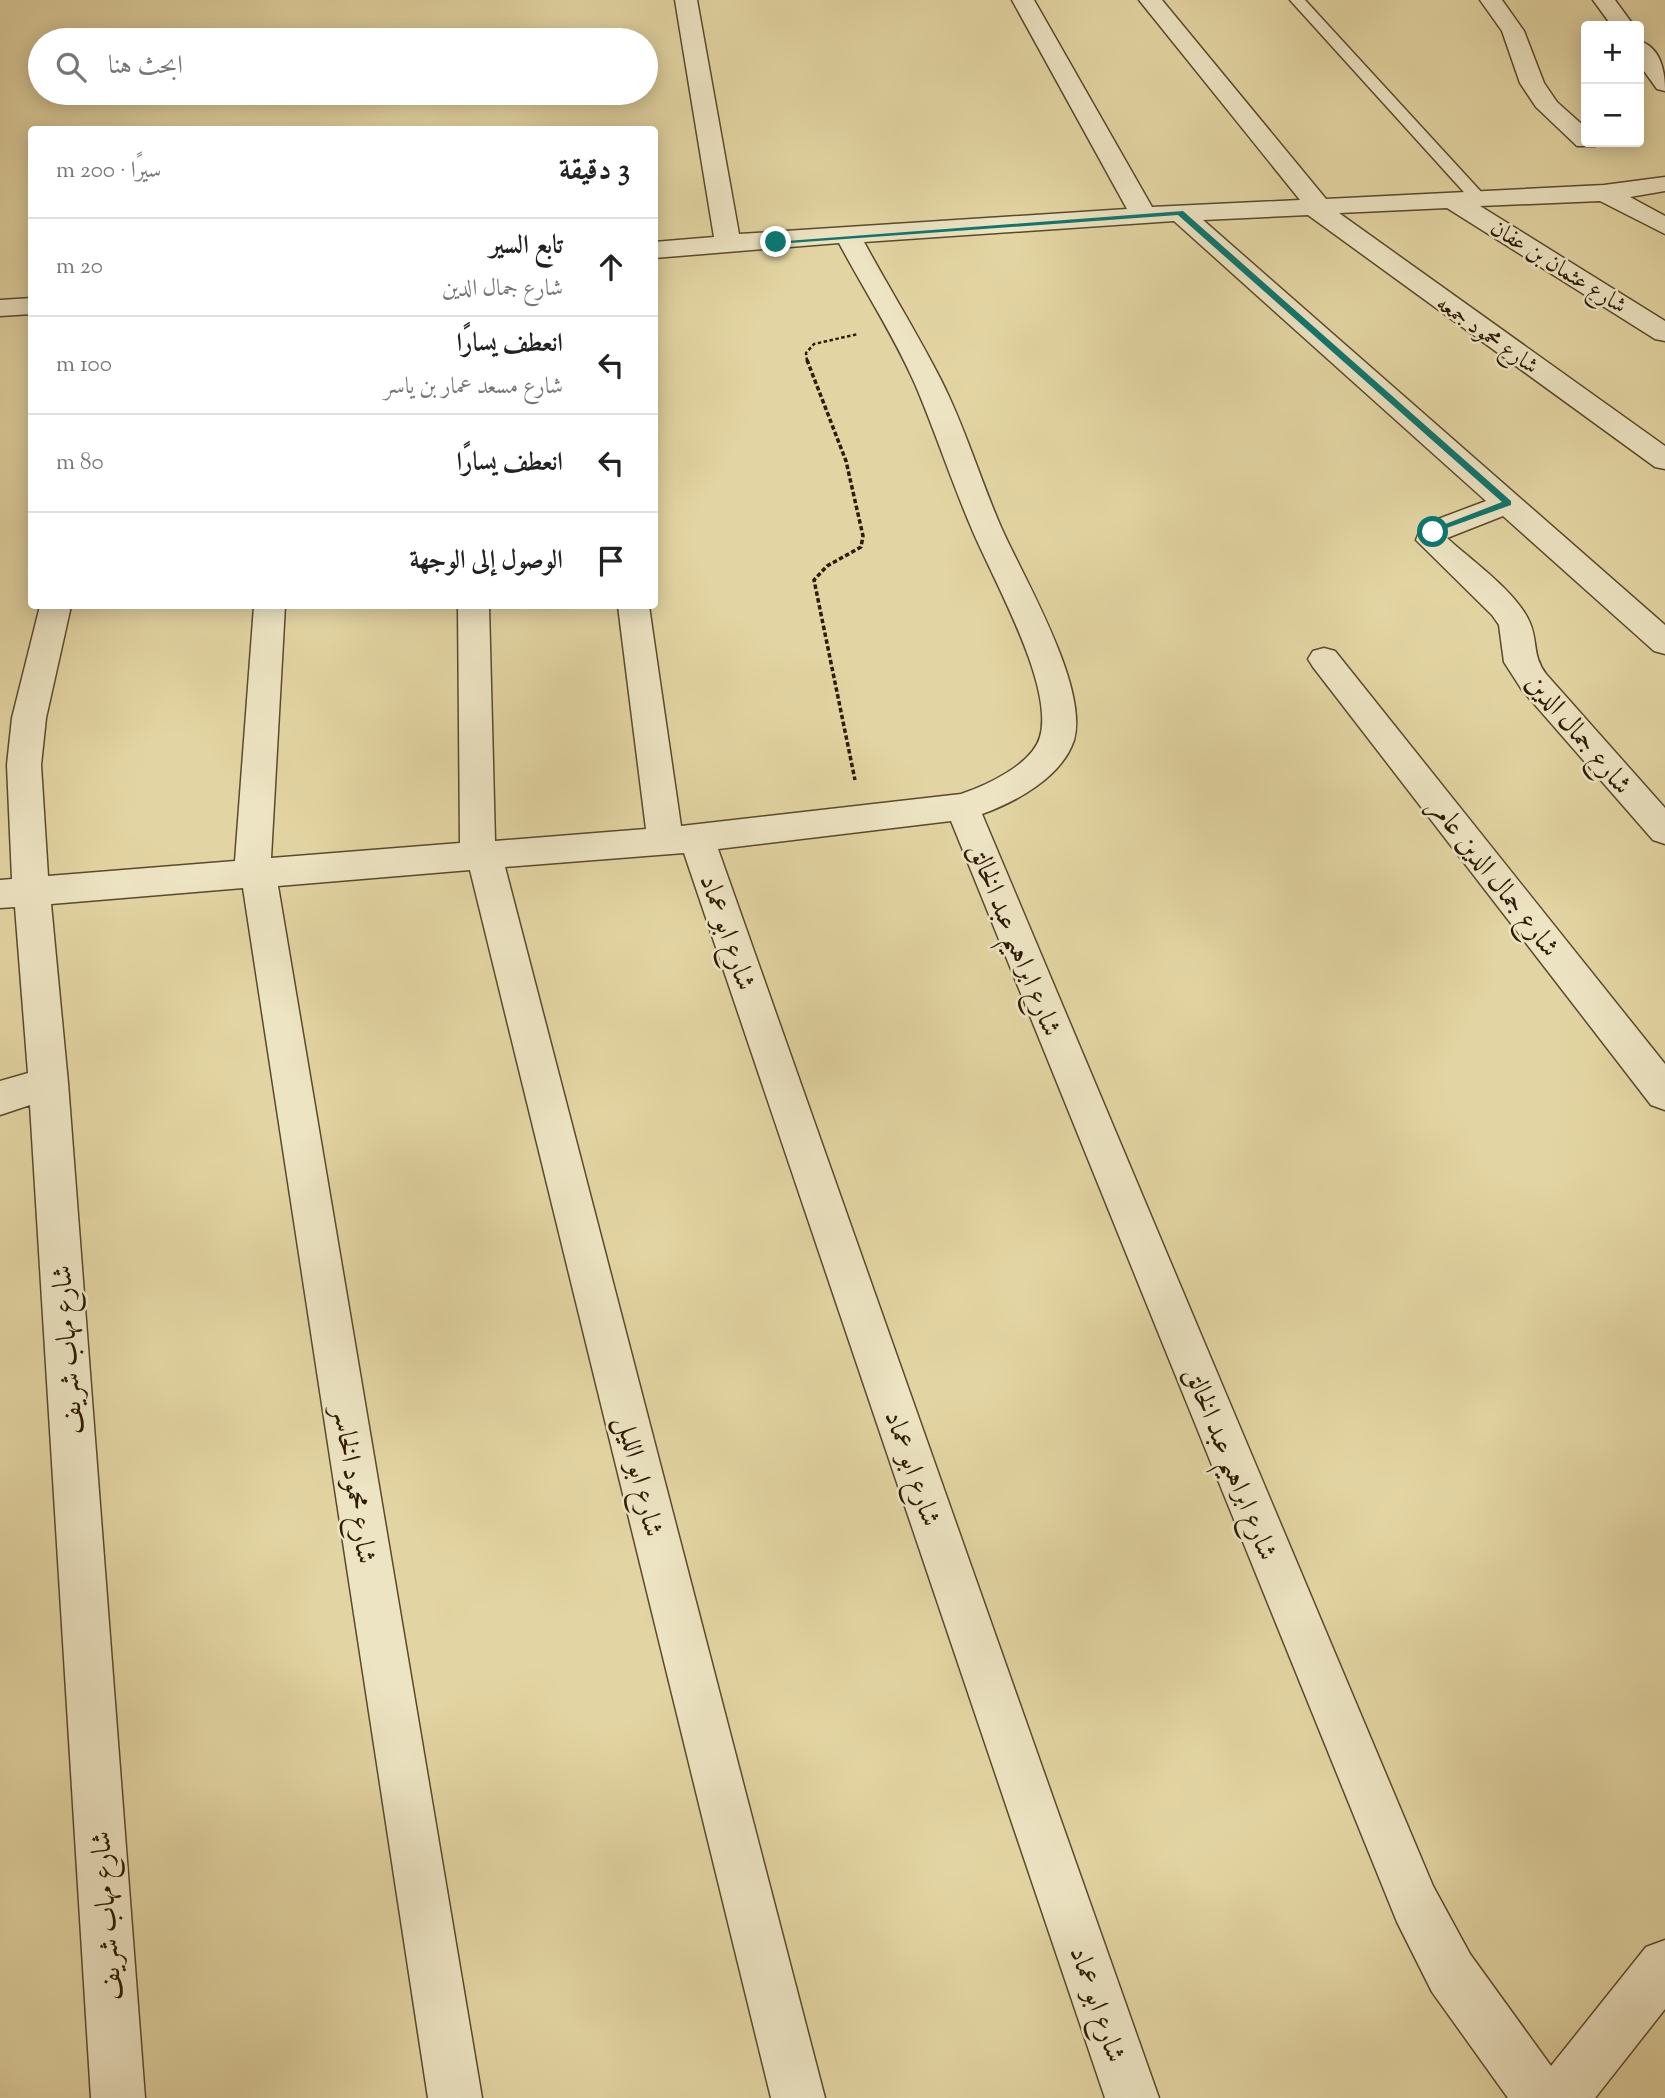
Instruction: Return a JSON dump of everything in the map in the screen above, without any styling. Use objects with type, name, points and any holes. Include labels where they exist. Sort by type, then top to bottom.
[{"type":"street","points":[[686,0],[729,243]]},
{"type":"street","points":[[1023,0],[1144,216]]},
{"type":"street","name":"شارع محمود جمعه","points":[[1150,0],[1315,205],[1665,460]]},
{"type":"street","points":[[1491,0],[1513,31],[1532,83],[1548,107],[1581,136]]},
{"type":"street","points":[[1604,0],[1619,21]]},
{"type":"street","points":[[1644,55],[1665,83]]},
{"type":"street","points":[[1594,147],[1639,188]]},
{"type":"street","points":[[658,250],[1180,213],[1604,193],[1665,184]]},
{"type":"street","points":[[1604,193],[1665,226]]},
{"type":"street","name":"شارع عثمان بن عفان","points":[[1452,200],[1665,333]]},
{"type":"street","points":[[1180,213],[1665,643]]},
{"type":"street","points":[[15,892],[681,839],[962,807],[1003,793],[1039,765],[1057,739],[1058,699],[1034,630],[986,528],[933,393],[899,324],[848,237]]},
{"type":"street","points":[[0,308],[28,306]]},
{"type":"street","name":"شارع جمال الدين","points":[[1508,503],[1443,526],[1433,532],[1431,540],[1503,607],[1515,624],[1520,662],[1534,682],[1665,831]]},
{"type":"street","name":"شارع مهاب شريف","points":[[54,609],[29,718],[15,892],[48,1083],[118,2098]]},
{"type":"street","name":"شارع محمود الخاسر","points":[[269,609],[255,873],[455,2098]]},
{"type":"street","name":"شارع ابو الليل","points":[[474,609],[481,855],[798,2098]]},
{"type":"street","name":"شارع ابو عماد","points":[[635,609],[681,839],[1132,2098]]},
{"type":"street","name":"شارع جمال الدين عامر","points":[[1324,659],[1665,1093]]},
{"type":"street","name":"شارع ابراهيم عبد الخالق","points":[[962,807],[1415,1903],[1451,1973],[1541,2098]]},
{"type":"street","points":[[0,1098],[48,1083]]},
{"type":"street","points":[[1560,2098],[1665,1966]]},
{"type":"lane","points":[[1297,0],[1478,198]]},
{"type":"path","points":[[864,818],[815,596],[814,580],[827,566],[861,547],[863,536],[846,461],[807,364],[806,353],[814,344],[899,324]]},
{"type":"route","points":[[776,242],[1180,213],[1508,503],[1433,532]]}]
